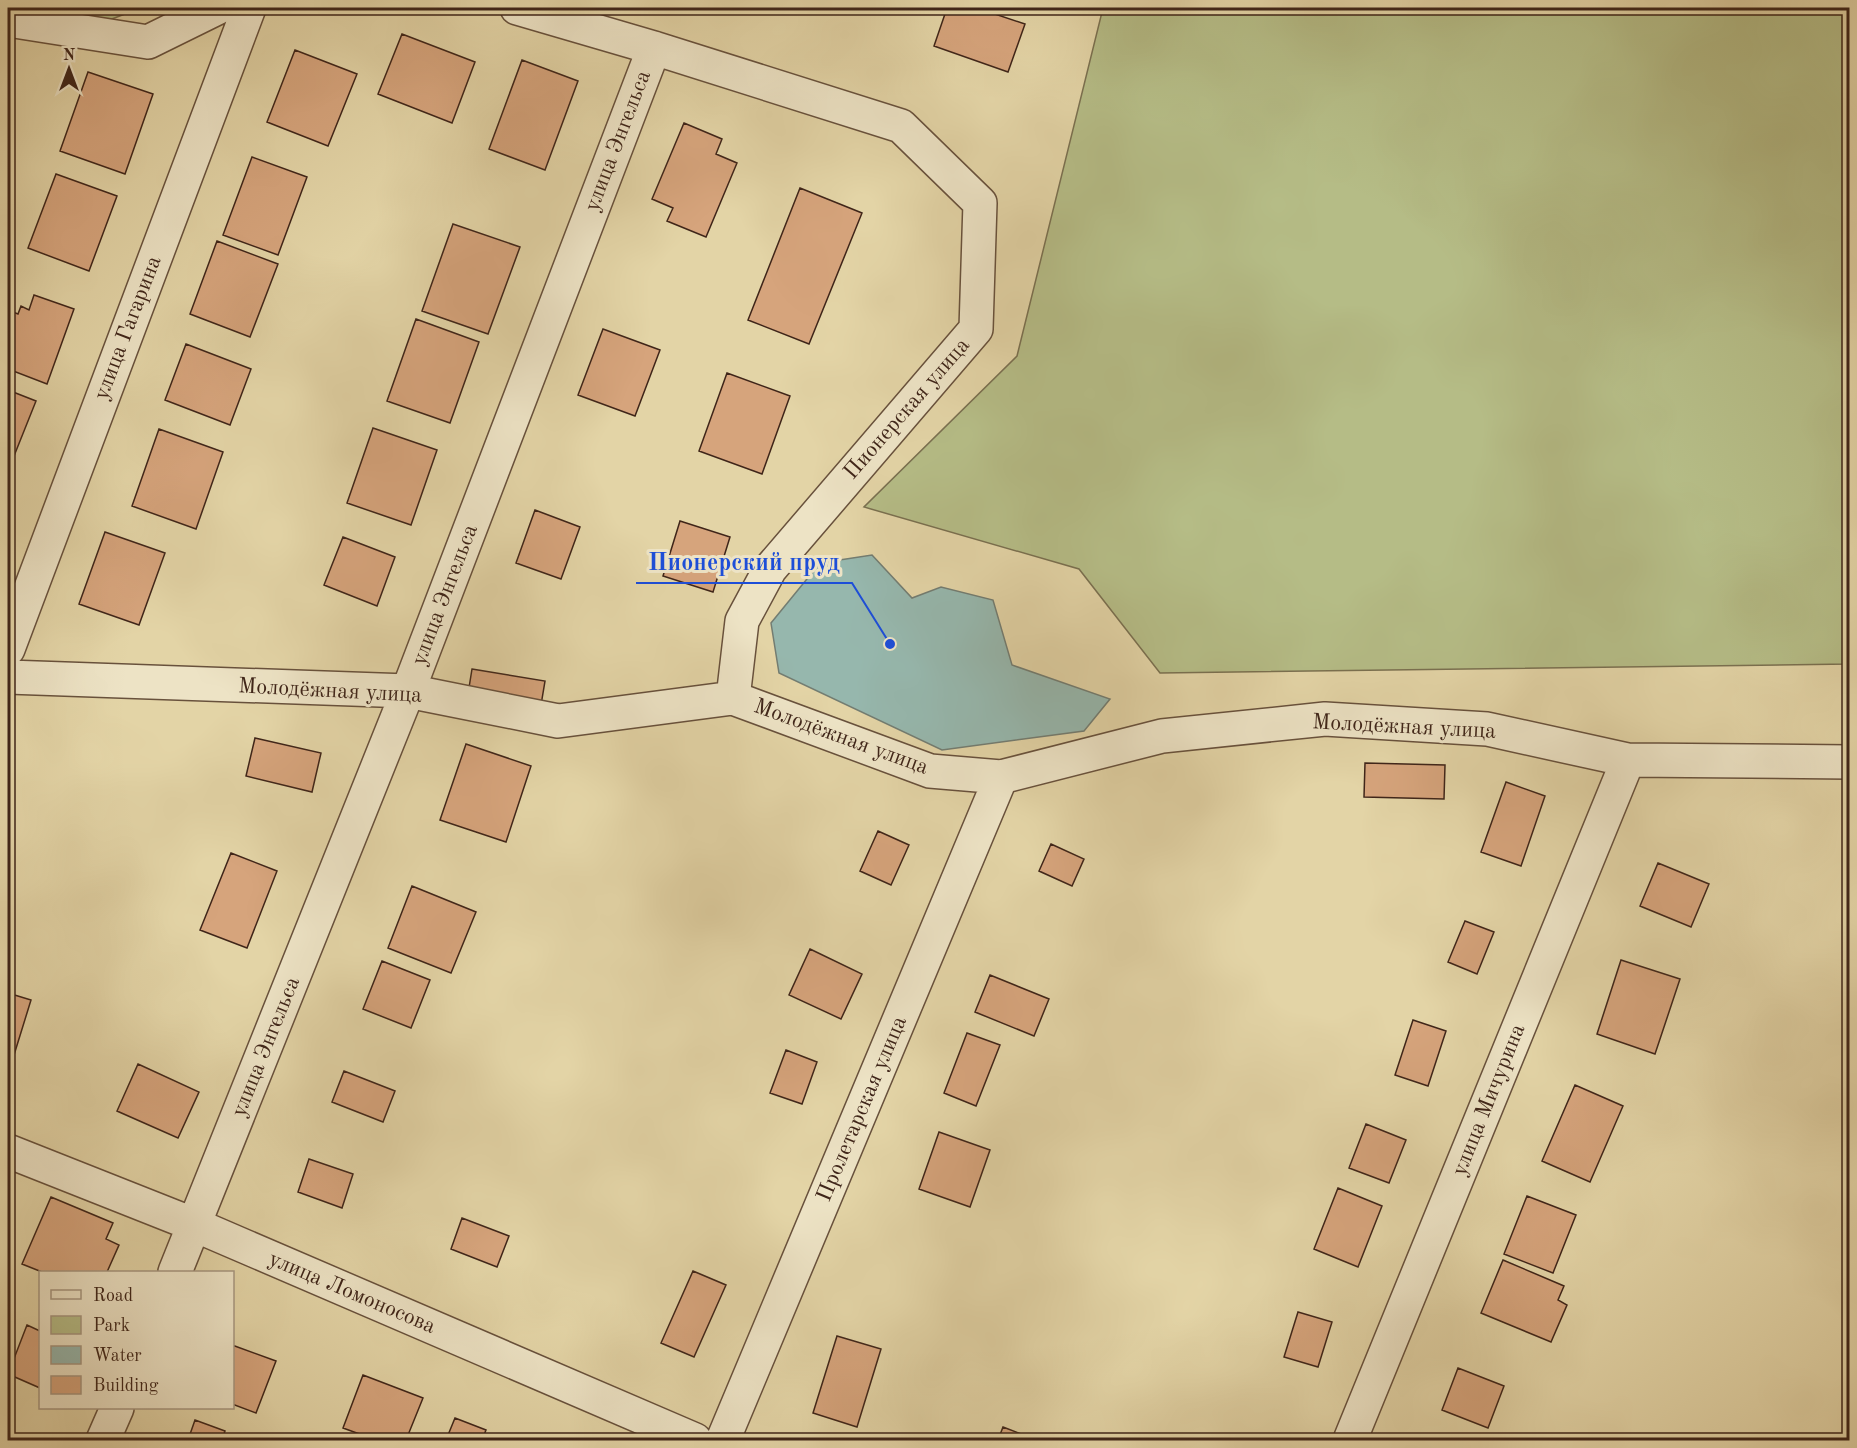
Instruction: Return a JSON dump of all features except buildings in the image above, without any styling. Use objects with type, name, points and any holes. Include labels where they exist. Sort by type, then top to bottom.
[{"type":"street","points":[[8,20],[148,42],[217,8]]},
{"type":"street","name":"улица Гагарина","points":[[8,649],[249,8]]},
{"type":"street","name":"Пионерская улица","points":[[517,8],[654,48],[901,126],[980,203],[976,329],[770,569],[742,621],[733,698]]},
{"type":"street","name":"улица Энгельса","points":[[175,1271],[408,691],[654,48]]},
{"type":"street","name":"Молодёжная улица","points":[[8,677],[408,691],[558,721],[733,698],[930,771],[1001,777],[1162,736],[1325,719],[1487,729],[1628,760],[1850,762]]},
{"type":"street","name":"улица Мичурина","points":[[1350,1440],[1628,760]]},
{"type":"street","name":"Пролетарская улица","points":[[723,1440],[1001,777]]},
{"type":"street","name":"улица Ломоносова","points":[[8,1151],[195,1225],[695,1440]]},
{"type":"street","points":[[103,1440],[116,1409]]},
{"type":"green space","points":[[8,8],[141,8],[88,28]]},
{"type":"green space","points":[[1103,8],[1849,8],[1849,664],[1160,673],[1079,569],[864,507],[1017,356]]},
{"type":"water","points":[[872,555],[912,598],[941,587],[993,600],[1012,665],[1110,699],[1084,731],[942,750],[779,673],[771,623],[820,563]]},
{"type":"place","name":"Пионерский пруд","points":[[890,644]]}]
